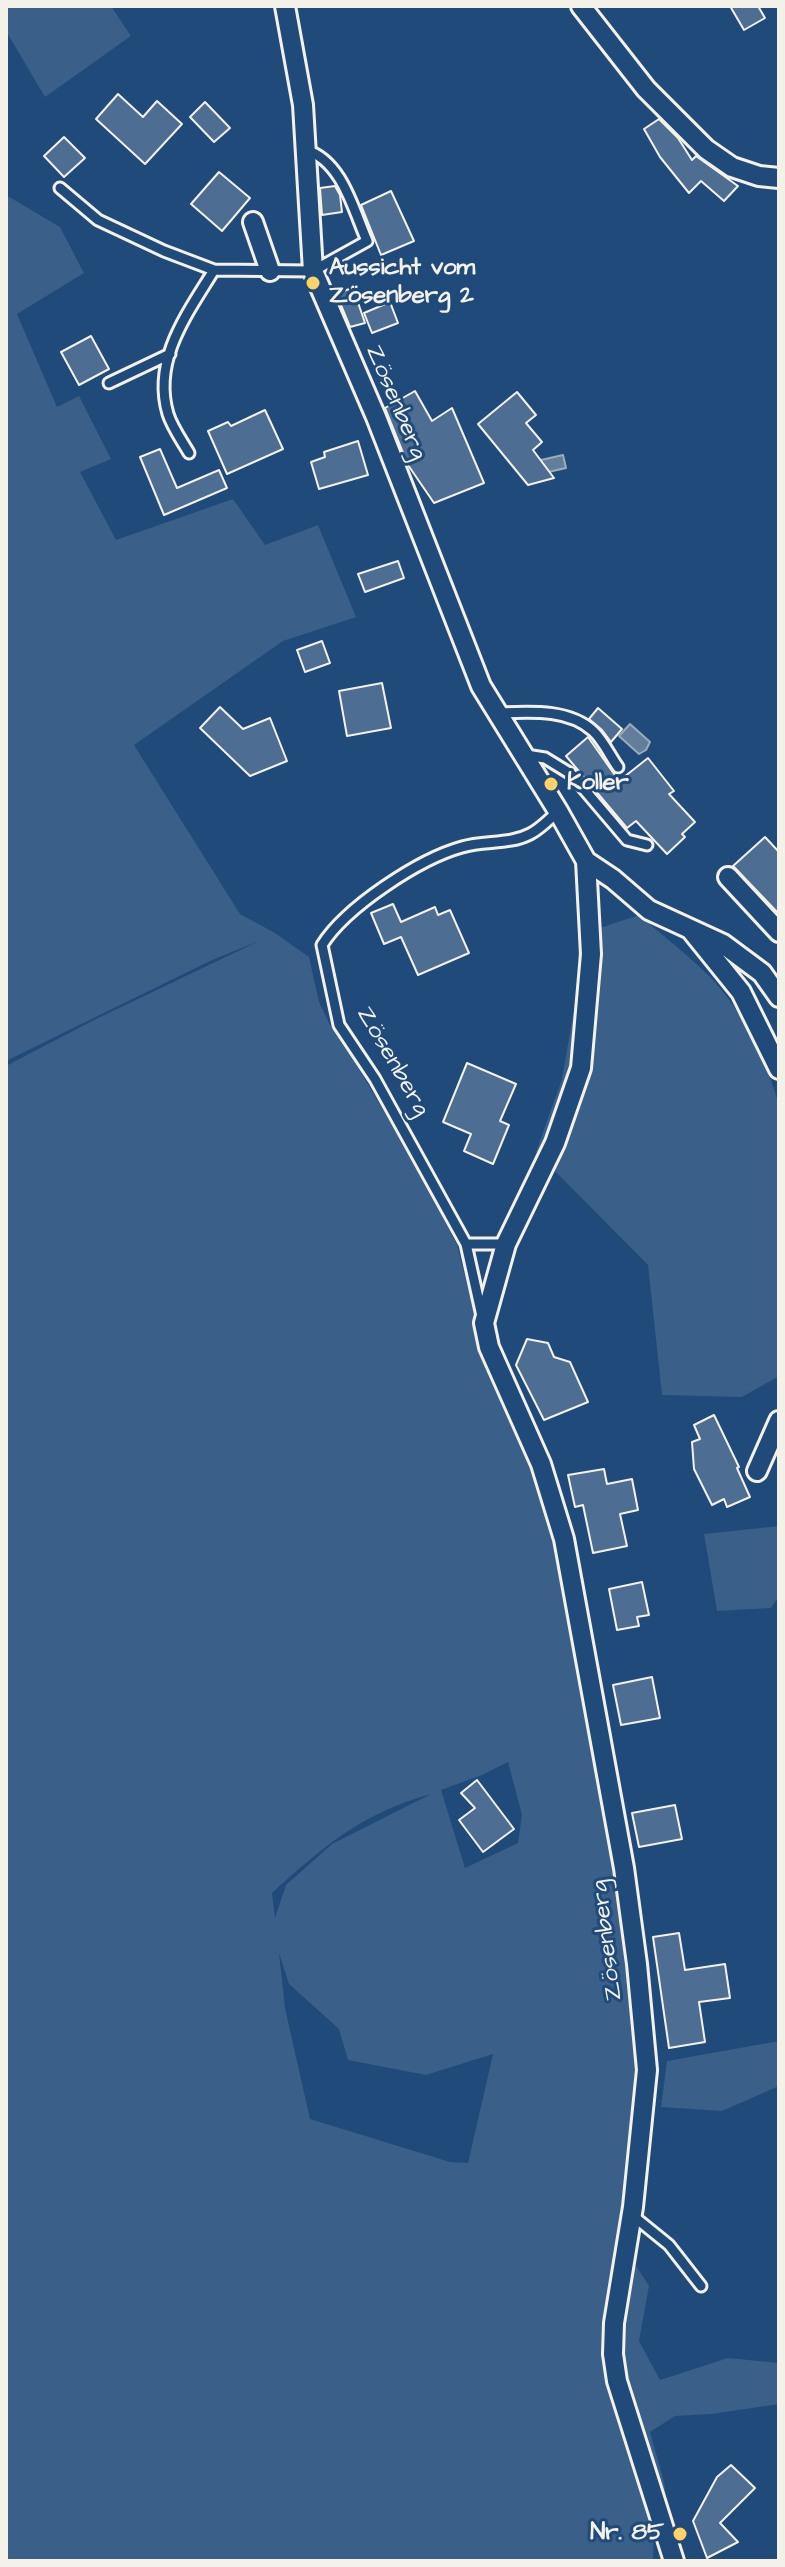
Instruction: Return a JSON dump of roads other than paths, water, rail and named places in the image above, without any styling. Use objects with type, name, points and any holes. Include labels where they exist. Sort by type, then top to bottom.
[{"type":"street","name":"Zösenberg","points":[[285,6],[303,105],[313,271],[376,417],[481,686],[586,861],[591,954],[581,1068],[555,1143],[506,1244],[484,1323],[489,1347],[504,1386],[541,1464],[564,1539],[624,1868],[647,2070],[632,2215],[614,2323],[613,2354],[617,2381],[674,2561]]},
{"type":"street","points":[[581,6],[646,89],[706,149],[732,167],[759,176],[779,178]]},
{"type":"street","points":[[253,222],[270,271]]},
{"type":"street","name":"Zösenberg","points":[[586,861],[649,910],[723,944],[762,973],[779,997]]},
{"type":"street","points":[[728,877],[779,932]]},
{"type":"street","name":"Zösenberg","points":[[689,928],[741,992],[779,1069]]},
{"type":"street","points":[[757,1471],[779,1421]]},
{"type":"lane","points":[[60,188],[98,220],[214,270],[313,271],[367,241],[338,174],[321,154],[306,150]]},
{"type":"lane","points":[[189,453],[168,416],[162,383],[178,328],[214,270]]},
{"type":"lane","points":[[109,383],[170,354]]},
{"type":"lane","points":[[497,713],[540,712],[576,719],[595,732],[618,767]]},
{"type":"lane","points":[[523,754],[545,758],[571,774],[627,840],[647,845]]},
{"type":"lane","name":"Zösenberg","points":[[484,1323],[466,1244],[375,1079],[339,1025],[322,945],[332,930],[368,897],[425,864],[463,846],[528,835],[558,811]]},
{"type":"lane","points":[[466,1244],[506,1244]]},
{"type":"lane","points":[[632,2215],[669,2245],[701,2286]]},
{"type":"place","name":"Aussicht vom Zösenberg 2","points":[[313,283]]},
{"type":"place","name":"Koller","points":[[551,784]]},
{"type":"place","name":"Nr. 85","points":[[680,2534]]}]
